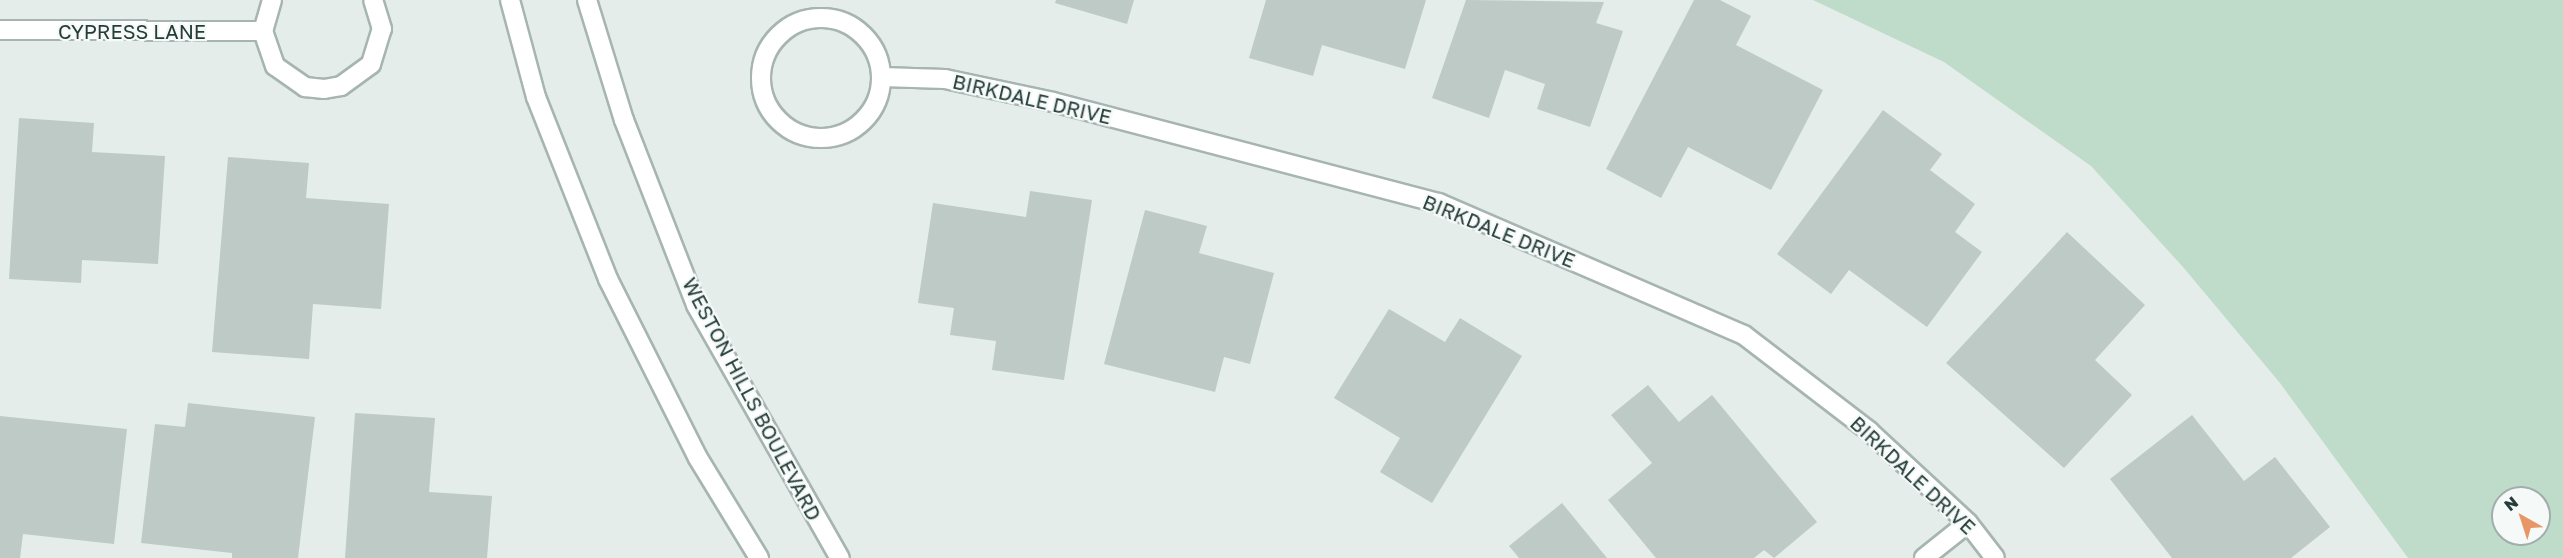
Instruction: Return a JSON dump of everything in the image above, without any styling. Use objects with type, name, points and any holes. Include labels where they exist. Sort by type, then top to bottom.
[{"type":"street","points":[[272,0],[263,31],[270,58],[289,79],[305,87],[341,86],[371,64],[379,47],[382,29],[373,0]]},
{"type":"street","points":[[510,0],[536,97],[608,279],[698,458],[759,558]]},
{"type":"street","name":"WESTON HILLS BOULEVARD","points":[[587,0],[624,120],[696,305],[840,558]]},
{"type":"street","points":[[821,18],[840,20],[869,42],[882,77],[879,96],[857,126],[821,138],[786,127],[769,106],[761,79],[764,60],[772,44],[802,21],[821,18]]},
{"type":"street","name":"CYPRESS LANE","points":[[0,30],[263,31]]},
{"type":"street","name":"BIRKDALE DRIVE","points":[[882,77],[945,79],[1053,102],[1439,203],[1744,336],[1869,431],[1968,523],[1995,558]]},
{"type":"street","points":[[1924,558],[1968,523]]},
{"type":"green space","points":[[1813,0],[2563,0],[2563,558],[2408,558],[2280,383],[2183,267],[2091,166],[1944,62]]},
{"type":"building","points":[[1056,0],[1134,0],[1127,24],[1055,3]]},
{"type":"building","points":[[1266,0],[1426,0],[1405,69],[1322,45],[1313,76],[1249,58]]},
{"type":"building","points":[[1466,0],[1604,2],[1596,23],[1623,31],[1590,127],[1537,109],[1545,84],[1505,70],[1489,118],[1432,98]]},
{"type":"building","points":[[1694,0],[1720,0],[1751,16],[1736,45],[1823,90],[1771,190],[1688,147],[1661,198],[1606,169]]},
{"type":"building","points":[[1883,110],[1942,154],[1930,170],[1975,204],[1955,232],[1982,252],[1927,327],[1849,270],[1831,294],[1777,254]]},
{"type":"building","points":[[19,118],[94,123],[92,152],[165,156],[158,264],[82,260],[81,283],[9,279]]},
{"type":"building","points":[[228,157],[309,163],[306,198],[389,204],[381,309],[313,304],[309,359],[212,352]]},
{"type":"building","points":[[1030,191],[1092,200],[1064,380],[992,370],[996,341],[950,335],[954,308],[918,303],[933,203],[1026,217]]},
{"type":"building","points":[[1145,210],[1207,226],[1199,253],[1274,273],[1250,364],[1224,357],[1215,392],[1104,364]]},
{"type":"building","points":[[2067,232],[2145,305],[2095,360],[2132,395],[2064,468],[1946,363]]},
{"type":"building","points":[[1389,309],[1445,342],[1460,318],[1522,356],[1432,503],[1380,472],[1400,438],[1334,398]]},
{"type":"building","points":[[1648,385],[1679,422],[1712,395],[1817,522],[1774,558],[1764,550],[1754,558],[1656,558],[1608,500],[1652,463],[1611,415]]},
{"type":"building","points":[[188,403],[315,417],[298,558],[232,558],[232,553],[141,543],[155,424],[185,427]]},
{"type":"building","points":[[355,413],[435,418],[429,492],[492,496],[487,558],[345,558]]},
{"type":"building","points":[[2192,415],[2244,481],[2275,457],[2330,527],[2291,558],[2172,558],[2110,479]]},
{"type":"building","points":[[0,416],[127,429],[114,544],[23,534],[20,558],[0,558]]},
{"type":"building","points":[[1562,503],[1607,558],[1519,558],[1509,546]]}]
